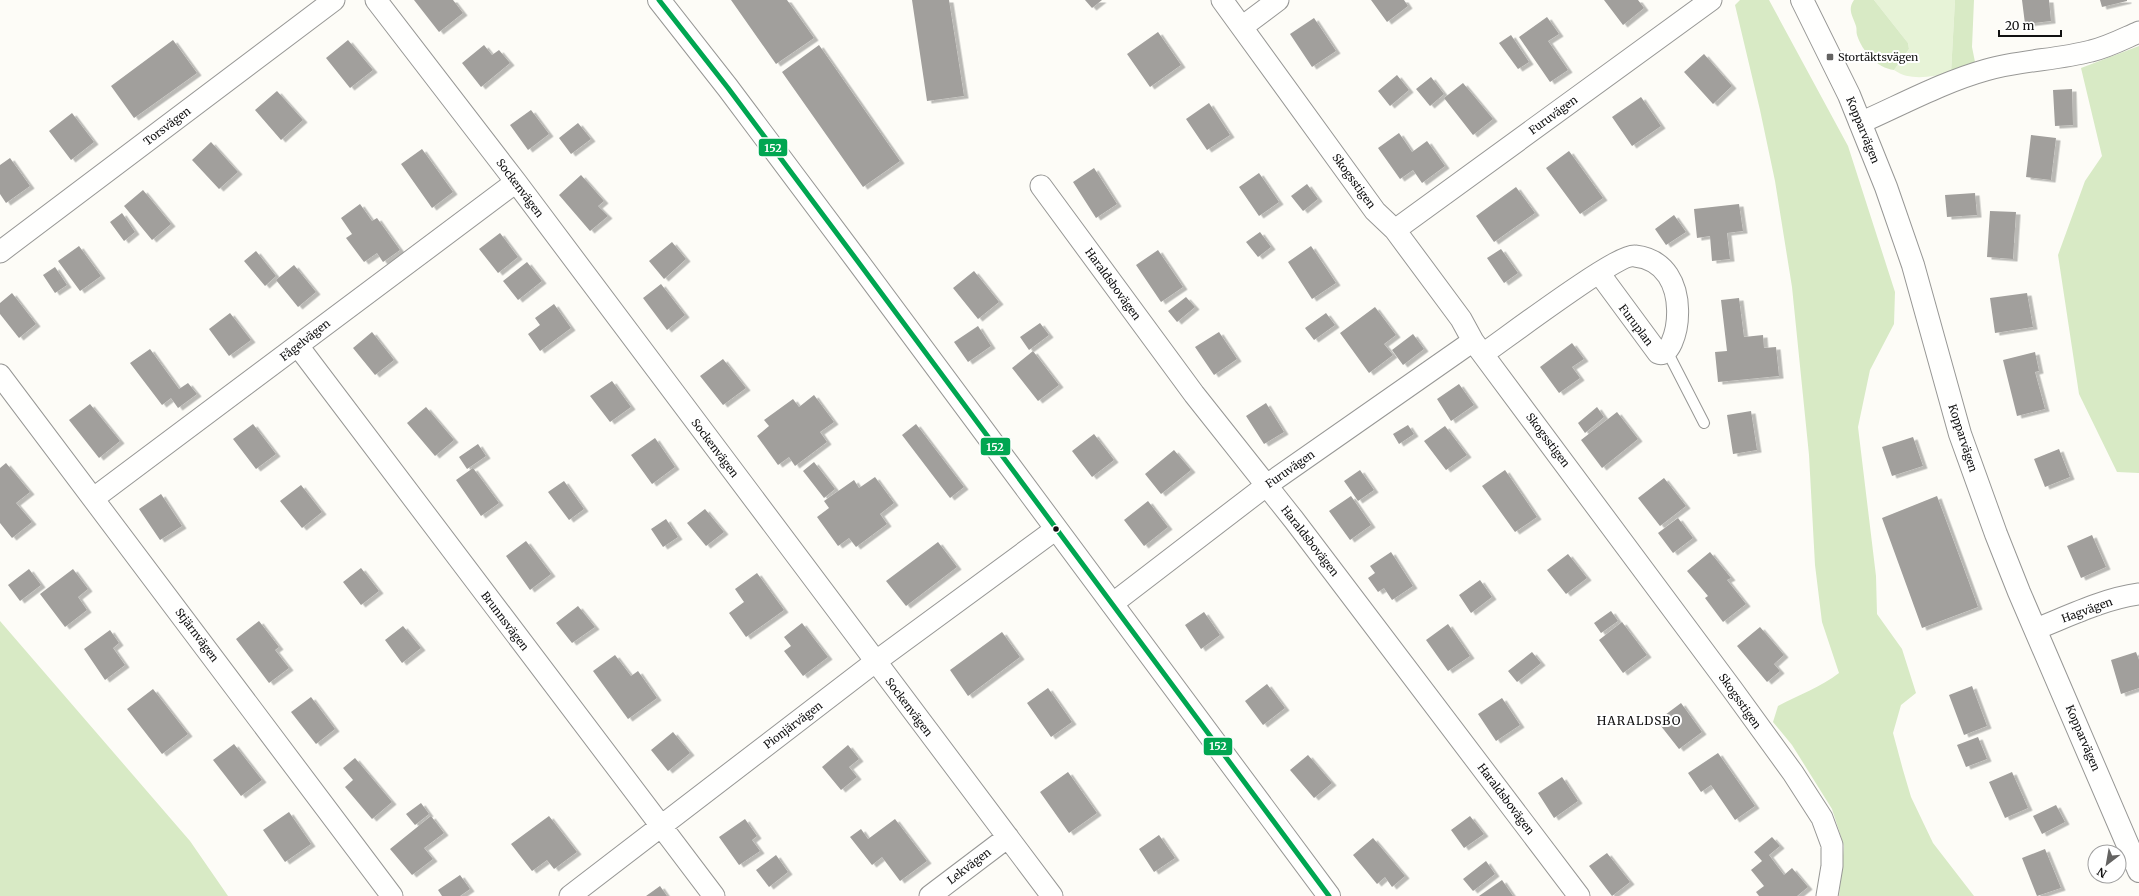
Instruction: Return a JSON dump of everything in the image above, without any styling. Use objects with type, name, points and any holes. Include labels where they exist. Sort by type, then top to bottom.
[{"type":"street","name":"Torsvägen","points":[[0,252],[334,0]]},
{"type":"street","name":"Sockenvägen","points":[[376,0],[516,182],[1052,896]]},
{"type":"street","points":[[659,0],[728,88],[1329,896]]},
{"type":"street","name":"Skogsstigen","points":[[1222,0],[1375,211],[1395,230],[1461,319],[1478,347],[1714,664],[1793,773],[1822,818],[1832,845],[1832,866],[1827,896]]},
{"type":"street","points":[[1242,27],[1278,0]]},
{"type":"street","name":"Furuvägen","points":[[1395,230],[1711,0]]},
{"type":"street","name":"Kopparvägen","points":[[1802,0],[1849,95],[1886,187],[1913,265],[1967,455],[1998,541],[2139,870]]},
{"type":"street","points":[[1860,123],[1927,93],[1985,70],[2010,64],[2092,51],[2116,43],[2139,32]]},
{"type":"street","name":"Fågelvägen","points":[[94,498],[516,182]]},
{"type":"street","name":"Haraldsbovägen","points":[[1041,186],[1194,394],[1267,485],[1579,896]]},
{"type":"street","name":"Furuplan","points":[[1478,347],[1598,273],[1631,256],[1650,259],[1662,266],[1674,282],[1677,310],[1673,341],[1667,351],[1663,354],[1658,353],[1598,273]]},
{"type":"street","name":"Brunnsvägen","points":[[298,346],[714,896]]},
{"type":"street","name":"Furuvägen","points":[[1112,604],[1267,485],[1478,347]]},
{"type":"street","name":"Stjärnvägen","points":[[0,375],[392,896]]},
{"type":"street","name":"Pionjärvägen","points":[[570,896],[875,662],[1056,529]]},
{"type":"street","name":"Hagvägen","points":[[2036,629],[2088,608],[2116,599],[2139,594]]},
{"type":"street","name":"Lekvägen","points":[[930,896],[1008,837]]},
{"type":"lane","points":[[1667,351],[1704,423]]},
{"type":"green space","points":[[1740,0],[1769,0],[1848,146],[1895,292],[1894,324],[1870,370],[1858,427],[1876,576],[1877,614],[1902,649],[1916,693],[1901,705],[1893,733],[1911,797],[1933,843],[1974,896],[1839,896],[1844,846],[1832,809],[1792,745],[1773,722],[1778,706],[1817,687],[1839,673],[1822,622],[1815,565],[1809,455],[1792,287],[1775,181],[1735,5]]},
{"type":"green space","points":[[1854,0],[1874,0],[1908,43],[1909,49],[1894,70],[1888,69],[1876,62],[1862,47],[1851,13],[1851,7]]},
{"type":"green space","points":[[1874,0],[1955,0],[1951,73],[1929,77],[1914,77],[1901,74],[1894,70],[1909,49],[1908,43]]},
{"type":"green space","points":[[1955,0],[1974,0],[1972,47],[1976,67],[1951,73]]},
{"type":"green space","points":[[2139,46],[2139,473],[2117,472],[2079,394],[2058,255],[2085,181],[2102,156],[2081,68]]},
{"type":"green space","points":[[0,621],[190,841],[228,896],[0,896]]},
{"type":"building","points":[[414,0],[453,0],[463,13],[439,32]]},
{"type":"building","points":[[731,0],[787,0],[814,38],[776,64]]},
{"type":"building","points":[[912,0],[949,0],[964,96],[927,101]]},
{"type":"building","points":[[1085,0],[1102,0],[1092,8]]},
{"type":"building","points":[[1371,0],[1404,0],[1408,6],[1387,22]]},
{"type":"building","points":[[1604,0],[1638,0],[1644,8],[1623,25]]},
{"type":"building","points":[[2022,0],[2049,0],[2051,21],[2025,24]]},
{"type":"building","points":[[2100,0],[2127,0],[2127,1],[2102,7]]},
{"type":"building","points":[[1547,17],[1559,34],[1548,41],[1568,70],[1550,82],[1519,37]]},
{"type":"building","points":[[1314,18],[1336,51],[1312,67],[1290,34]]},
{"type":"building","points":[[1158,32],[1181,65],[1150,87],[1127,54]]},
{"type":"building","points":[[1511,35],[1529,62],[1518,69],[1499,43]]},
{"type":"building","points":[[173,40],[197,73],[134,118],[111,86]]},
{"type":"building","points":[[348,40],[373,70],[350,88],[326,58]]},
{"type":"building","points":[[484,45],[492,55],[499,50],[510,63],[481,87],[462,63]]},
{"type":"building","points":[[819,45],[900,161],[863,187],[782,72]]},
{"type":"building","points":[[1704,54],[1732,86],[1713,104],[1684,72]]},
{"type":"building","points":[[1397,75],[1409,90],[1390,106],[1378,91]]},
{"type":"building","points":[[1431,77],[1444,94],[1430,106],[1416,89]]},
{"type":"building","points":[[1463,83],[1493,119],[1473,135],[1444,98]]},
{"type":"building","points":[[2072,89],[2073,125],[2055,126],[2053,90]]},
{"type":"building","points":[[277,91],[303,120],[281,140],[255,110]]},
{"type":"building","points":[[1641,97],[1661,126],[1632,146],[1612,117]]},
{"type":"building","points":[[1209,103],[1230,135],[1207,150],[1186,119]]},
{"type":"building","points":[[531,110],[549,134],[528,150],[510,125]]},
{"type":"building","points":[[72,113],[94,142],[71,160],[49,131]]},
{"type":"building","points":[[578,123],[591,139],[571,154],[559,138]]},
{"type":"building","points":[[1399,133],[1412,152],[1427,141],[1445,166],[1422,183],[1413,170],[1400,179],[1378,148]]},
{"type":"building","points":[[2031,135],[2056,138],[2051,180],[2026,177]]},
{"type":"building","points":[[211,142],[238,172],[219,189],[192,160]]},
{"type":"building","points":[[422,149],[453,192],[432,208],[401,164]]},
{"type":"building","points":[[1569,151],[1603,198],[1580,214],[1546,168]]},
{"type":"building","points":[[10,158],[30,186],[6,203],[0,194],[0,165]]},
{"type":"building","points":[[1094,168],[1117,204],[1096,218],[1073,182]]},
{"type":"building","points":[[1259,173],[1279,202],[1259,216],[1239,187]]},
{"type":"building","points":[[581,175],[604,201],[598,206],[608,216],[590,231],[559,195]]},
{"type":"building","points":[[1307,184],[1318,199],[1303,211],[1291,196]]},
{"type":"building","points":[[1516,187],[1535,213],[1494,242],[1476,216]]},
{"type":"building","points":[[143,190],[171,224],[152,240],[124,206]]},
{"type":"building","points":[[1975,193],[1977,215],[1947,217],[1945,195]]},
{"type":"building","points":[[360,204],[372,221],[377,218],[400,250],[383,262],[377,253],[364,262],[346,238],[352,234],[341,218]]},
{"type":"building","points":[[1739,204],[1743,231],[1727,233],[1730,259],[1712,261],[1710,236],[1697,238],[1694,209]]},
{"type":"building","points":[[1990,211],[2016,212],[2013,259],[1987,257]]},
{"type":"building","points":[[122,213],[135,232],[124,241],[110,222]]},
{"type":"building","points":[[1674,215],[1686,232],[1666,245],[1655,229]]},
{"type":"building","points":[[1260,232],[1271,247],[1258,257],[1246,242]]},
{"type":"building","points":[[500,233],[518,257],[498,273],[479,249]]},
{"type":"building","points":[[672,242],[686,259],[664,279],[649,261]]},
{"type":"building","points":[[79,246],[101,276],[80,291],[58,261]]},
{"type":"building","points":[[1311,246],[1336,283],[1312,299],[1288,262]]},
{"type":"building","points":[[1501,249],[1518,273],[1504,283],[1487,258]]},
{"type":"building","points":[[1158,250],[1183,287],[1161,302],[1136,265]]},
{"type":"building","points":[[256,251],[276,276],[265,286],[244,261]]},
{"type":"building","points":[[527,262],[542,281],[518,300],[503,281]]},
{"type":"building","points":[[294,265],[316,292],[298,307],[276,280]]},
{"type":"building","points":[[55,267],[67,285],[55,293],[43,275]]},
{"type":"building","points":[[974,271],[999,302],[978,319],[953,288]]},
{"type":"building","points":[[661,284],[685,315],[667,330],[643,298]]},
{"type":"building","points":[[12,293],[36,324],[19,338],[0,314],[0,303]]},
{"type":"building","points":[[2027,293],[2033,327],[1995,333],[1990,298]]},
{"type":"building","points":[[1186,297],[1195,307],[1177,322],[1168,311]]},
{"type":"building","points":[[1739,298],[1744,337],[1763,335],[1764,348],[1776,347],[1779,376],[1718,382],[1715,352],[1727,351],[1721,300]]},
{"type":"building","points":[[554,304],[571,328],[540,351],[528,334],[540,325],[535,318]]},
{"type":"building","points":[[1375,307],[1396,335],[1384,344],[1393,355],[1369,373],[1340,333]]},
{"type":"building","points":[[230,313],[251,340],[229,356],[209,329]]},
{"type":"building","points":[[1326,313],[1335,325],[1314,340],[1305,328]]},
{"type":"building","points":[[1040,323],[1049,335],[1029,350],[1020,337]]},
{"type":"building","points":[[978,326],[991,346],[968,362],[954,342]]},
{"type":"building","points":[[372,332],[394,360],[375,375],[353,348]]},
{"type":"building","points":[[1219,332],[1237,359],[1214,375],[1195,347]]},
{"type":"building","points":[[1413,334],[1424,349],[1403,365],[1392,350]]},
{"type":"building","points":[[1572,343],[1584,359],[1572,367],[1580,378],[1559,393],[1540,367]]},
{"type":"building","points":[[150,349],[179,389],[188,383],[197,394],[178,408],[171,398],[162,405],[130,363]]},
{"type":"building","points":[[1033,351],[1059,385],[1038,401],[1012,368]]},
{"type":"building","points":[[2035,352],[2039,371],[2035,372],[2045,409],[2017,416],[2003,360]]},
{"type":"building","points":[[723,359],[746,388],[723,405],[700,376]]},
{"type":"building","points":[[612,381],[631,407],[610,422],[590,396]]},
{"type":"building","points":[[1459,384],[1474,405],[1451,421],[1437,399]]},
{"type":"building","points":[[814,395],[834,422],[820,432],[827,442],[795,466],[789,457],[778,465],[757,436],[769,426],[764,420],[793,399],[799,407]]},
{"type":"building","points":[[1266,403],[1284,432],[1264,444],[1246,416]]},
{"type":"building","points":[[90,404],[120,441],[99,458],[69,420]]},
{"type":"building","points":[[426,407],[454,440],[435,456],[407,423]]},
{"type":"building","points":[[1597,407],[1604,417],[1585,433],[1578,423]]},
{"type":"building","points":[[1751,411],[1757,450],[1733,454],[1727,415]]},
{"type":"building","points":[[1617,412],[1638,439],[1602,468],[1581,440]]},
{"type":"building","points":[[253,424],[276,454],[256,469],[233,439]]},
{"type":"building","points":[[916,424],[964,487],[950,498],[902,435]]},
{"type":"building","points":[[1408,425],[1414,434],[1399,444],[1393,434]]},
{"type":"building","points":[[1445,426],[1467,455],[1446,470],[1424,441]]},
{"type":"building","points":[[1094,434],[1114,460],[1092,477],[1072,451]]},
{"type":"building","points":[[1913,437],[1923,466],[1892,476],[1882,447]]},
{"type":"building","points":[[655,438],[675,467],[652,484],[631,455]]},
{"type":"building","points":[[478,444],[486,456],[467,469],[459,457]]},
{"type":"building","points":[[2059,449],[2070,477],[2045,487],[2034,459]]},
{"type":"building","points":[[1174,450],[1191,470],[1161,494],[1145,474]]},
{"type":"building","points":[[814,462],[835,489],[824,498],[803,471]]},
{"type":"building","points":[[6,463],[30,492],[16,503],[32,522],[12,538],[0,523],[0,468]]},
{"type":"building","points":[[473,468],[499,503],[481,516],[456,480]]},
{"type":"building","points":[[1360,470],[1374,490],[1358,501],[1344,481]]},
{"type":"building","points":[[1505,470],[1537,517],[1515,532],[1482,486]]},
{"type":"building","points":[[875,477],[894,503],[880,514],[887,524],[856,547],[849,538],[838,546],[817,517],[829,508],[824,501],[854,480],[859,488]]},
{"type":"building","points":[[1664,478],[1686,506],[1660,526],[1638,498]]},
{"type":"building","points":[[564,481],[584,509],[569,520],[548,492]]},
{"type":"building","points":[[301,485],[322,512],[302,528],[280,501]]},
{"type":"building","points":[[161,494],[182,526],[160,540],[139,509]]},
{"type":"building","points":[[1351,496],[1371,525],[1350,540],[1329,511]]},
{"type":"building","points":[[1937,496],[1978,607],[1922,628],[1882,518]]},
{"type":"building","points":[[1148,501],[1168,527],[1144,546],[1124,520]]},
{"type":"building","points":[[705,509],[724,532],[706,546],[687,523]]},
{"type":"building","points":[[1678,518],[1693,538],[1673,553],[1658,533]]},
{"type":"building","points":[[666,519],[678,537],[663,547],[651,529]]},
{"type":"building","points":[[2092,535],[2106,567],[2081,578],[2067,546]]},
{"type":"building","points":[[526,541],[551,574],[530,590],[506,556]]},
{"type":"building","points":[[938,542],[957,567],[906,606],[886,581]]},
{"type":"building","points":[[1391,552],[1413,586],[1392,600],[1384,588],[1378,592],[1368,578],[1375,573],[1370,566]]},
{"type":"building","points":[[1710,552],[1731,578],[1727,580],[1746,604],[1723,622],[1705,598],[1708,596],[1687,571]]},
{"type":"building","points":[[1568,554],[1587,578],[1566,594],[1547,570]]},
{"type":"building","points":[[361,568],[379,591],[361,605],[343,582]]},
{"type":"building","points":[[29,569],[41,585],[20,601],[8,585]]},
{"type":"building","points":[[73,569],[88,589],[78,597],[87,610],[65,627],[40,594]]},
{"type":"building","points":[[757,573],[784,610],[746,637],[729,613],[744,602],[735,589]]},
{"type":"building","points":[[1480,580],[1492,597],[1471,613],[1459,595]]},
{"type":"building","points":[[578,606],[595,627],[572,643],[556,623]]},
{"type":"building","points":[[1611,611],[1618,621],[1601,633],[1594,623]]},
{"type":"building","points":[[1204,612],[1220,635],[1201,649],[1185,625]]},
{"type":"building","points":[[259,621],[279,647],[275,650],[289,668],[269,683],[236,639]]},
{"type":"building","points":[[1622,622],[1647,655],[1623,673],[1599,640]]},
{"type":"building","points":[[802,623],[828,657],[803,676],[784,651],[791,646],[784,637]]},
{"type":"building","points":[[1448,624],[1470,656],[1448,671],[1426,640]]},
{"type":"building","points":[[403,626],[421,648],[402,663],[385,640]]},
{"type":"building","points":[[1760,627],[1784,655],[1774,664],[1780,671],[1767,682],[1737,646]]},
{"type":"building","points":[[110,630],[119,643],[113,648],[125,665],[105,680],[84,649]]},
{"type":"building","points":[[1002,632],[1020,657],[968,696],[950,670]]},
{"type":"building","points":[[1532,652],[1541,663],[1517,682],[1508,671]]},
{"type":"building","points":[[2136,652],[2139,660],[2139,688],[2121,694],[2111,660]]},
{"type":"building","points":[[615,655],[631,676],[638,671],[657,698],[628,719],[593,671]]},
{"type":"building","points":[[1267,684],[1285,708],[1263,725],[1245,701]]},
{"type":"building","points":[[1972,686],[1987,726],[1964,735],[1949,695]]},
{"type":"building","points":[[1048,688],[1072,722],[1051,737],[1027,703]]},
{"type":"building","points":[[153,689],[188,734],[162,754],[127,709]]},
{"type":"building","points":[[311,697],[335,729],[316,744],[291,712]]},
{"type":"building","points":[[1502,698],[1520,725],[1496,741],[1478,714]]},
{"type":"building","points":[[1681,703],[1702,732],[1679,749],[1657,721]]},
{"type":"building","points":[[673,732],[690,753],[668,771],[651,750]]},
{"type":"building","points":[[1978,737],[1987,759],[1966,767],[1957,745]]},
{"type":"building","points":[[234,744],[262,780],[241,796],[213,760]]},
{"type":"building","points":[[848,745],[859,759],[849,767],[857,777],[841,790],[822,767]]},
{"type":"building","points":[[1718,753],[1755,806],[1735,820],[1711,785],[1701,792],[1688,773]]},
{"type":"building","points":[[1308,755],[1332,783],[1314,798],[1290,770]]},
{"type":"building","points":[[355,758],[392,802],[372,819],[345,787],[353,780],[343,768]]},
{"type":"building","points":[[1068,772],[1097,813],[1069,833],[1040,792]]},
{"type":"building","points":[[2012,772],[2028,808],[2005,818],[1989,782]]},
{"type":"building","points":[[1562,777],[1578,801],[1554,818],[1538,793]]},
{"type":"building","points":[[421,803],[429,814],[415,825],[406,814]]},
{"type":"building","points":[[2056,805],[2065,822],[2042,834],[2033,816]]},
{"type":"building","points":[[289,812],[311,844],[285,862],[263,830]]},
{"type":"building","points":[[431,816],[444,833],[424,848],[433,859],[412,875],[390,849]]},
{"type":"building","points":[[549,816],[577,852],[554,869],[547,860],[532,871],[511,844]]},
{"type":"building","points":[[1470,816],[1484,834],[1464,848],[1451,830]]},
{"type":"building","points":[[745,819],[757,836],[752,840],[760,851],[739,865],[719,837]]},
{"type":"building","points":[[895,819],[927,861],[900,881],[882,857],[872,865],[850,837],[861,829],[868,839]]},
{"type":"building","points":[[1159,835],[1175,858],[1154,872],[1139,849]]},
{"type":"building","points":[[1772,837],[1780,846],[1769,855],[1784,875],[1792,868],[1808,887],[1797,896],[1759,896],[1756,892],[1764,886],[1751,870],[1762,861],[1754,852]]},
{"type":"building","points":[[1373,838],[1405,876],[1392,887],[1385,877],[1377,884],[1353,855]]},
{"type":"building","points":[[2045,849],[2061,888],[2037,896],[2022,858]]},
{"type":"building","points":[[1607,853],[1630,882],[1612,896],[1589,866]]},
{"type":"building","points":[[776,855],[788,872],[769,887],[756,870]]},
{"type":"building","points":[[1486,861],[1495,874],[1473,891],[1463,879]]},
{"type":"building","points":[[460,875],[470,889],[460,896],[442,896],[438,890]]},
{"type":"building","points":[[1502,880],[1513,896],[1479,896]]},
{"type":"building","points":[[660,886],[667,896],[646,896]]},
{"type":"transit line","name":"152","points":[[659,0],[728,88],[856,259],[1329,896]]},
{"type":"place","name":"Stortäktsvägen","points":[[1830,57]]},
{"type":"district","name":"HARALDSBO","points":[[1639,721]]}]
